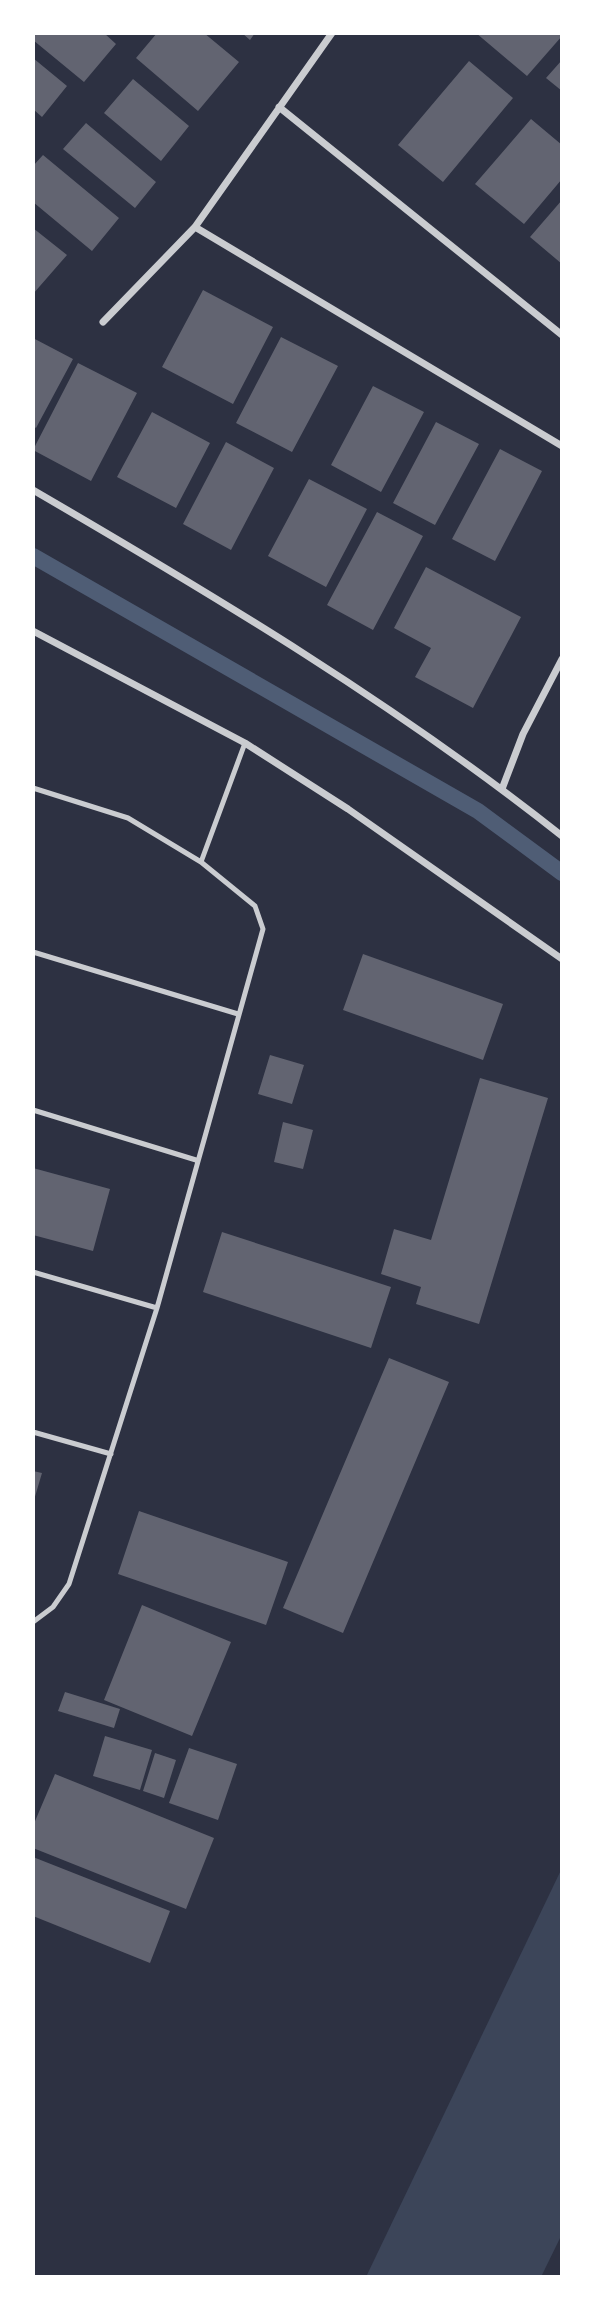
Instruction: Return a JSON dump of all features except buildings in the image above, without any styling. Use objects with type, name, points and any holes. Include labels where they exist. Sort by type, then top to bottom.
[{"type":"street","points":[[103,322],[195,227],[332,33]]},
{"type":"street","points":[[279,107],[562,335]]},
{"type":"street","points":[[195,227],[562,446]]},
{"type":"street","points":[[33,490],[232,607],[502,789],[562,836]]},
{"type":"street","points":[[33,631],[244,744],[348,809],[562,959]]},
{"type":"street","points":[[502,789],[523,734],[562,659]]},
{"type":"lane","points":[[201,862],[244,744]]},
{"type":"lane","points":[[33,788],[128,818],[201,862],[255,906],[263,929],[196,1160],[157,1308],[69,1584],[53,1607],[33,1622]]},
{"type":"lane","points":[[33,952],[238,1014]]},
{"type":"lane","points":[[33,1110],[196,1160]]},
{"type":"lane","points":[[33,1272],[157,1308]]},
{"type":"lane","points":[[33,1432],[111,1454]]},
{"type":"shaded area","points":[[562,1868],[562,2234],[541,2277],[366,2277]]},
{"type":"waterway","points":[[33,556],[478,811],[562,873]]}]
